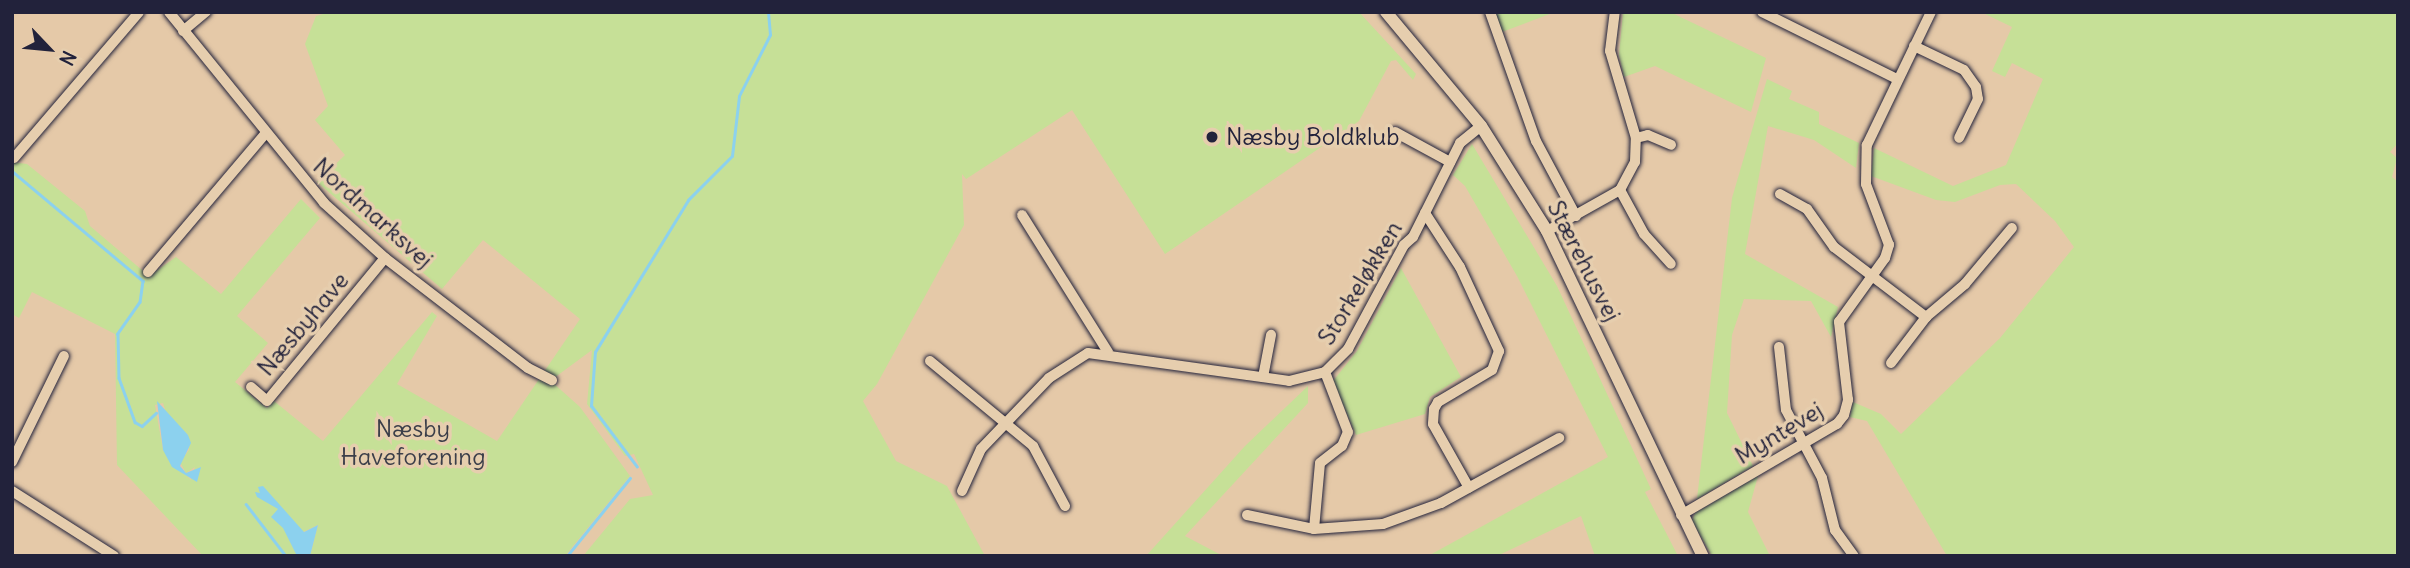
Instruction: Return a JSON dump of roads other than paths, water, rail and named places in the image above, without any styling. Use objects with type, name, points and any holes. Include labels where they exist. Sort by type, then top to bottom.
[{"type":"street","points":[[14,158],[139,12]]},
{"type":"street","name":"Nordmarksvej","points":[[169,12],[264,135],[324,203],[385,258],[528,368],[552,380]]},
{"type":"street","points":[[183,31],[206,12]]},
{"type":"street","name":"Stærehusvej","points":[[1386,12],[1481,126],[1547,231],[1703,556]]},
{"type":"street","points":[[1490,12],[1536,141],[1576,216]]},
{"type":"street","points":[[1547,231],[1620,190],[1634,162],[1636,138],[1610,51],[1615,12]]},
{"type":"street","points":[[1762,12],[1897,79]]},
{"type":"street","name":"Myntevej","points":[[1681,515],[1838,424],[1844,415],[1847,400],[1839,322],[1889,244],[1867,184],[1867,145],[1931,12]]},
{"type":"street","points":[[1914,46],[1964,70],[1976,88],[1978,99],[1959,138]]},
{"type":"street","name":"Storkeløkken","points":[[962,491],[981,449],[1069,362],[1088,353],[1108,352],[1289,381],[1325,372],[1348,349],[1425,213],[1460,143],[1481,126]]},
{"type":"street","points":[[1395,132],[1450,162]]},
{"type":"street","points":[[148,272],[264,135]]},
{"type":"street","points":[[1636,138],[1648,135],[1671,145]]},
{"type":"street","points":[[1620,190],[1644,233],[1671,264]]},
{"type":"street","points":[[1780,194],[1807,209],[1834,247],[1926,317]]},
{"type":"street","name":"Storkeløkken","points":[[1425,213],[1460,268],[1499,351],[1492,370],[1438,402],[1434,410],[1433,424],[1469,488]]},
{"type":"street","points":[[1021,215],[1108,352]]},
{"type":"street","points":[[1891,363],[1926,317],[1965,284],[2012,228]]},
{"type":"street","name":"Næsbyhave","points":[[251,387],[267,401],[385,258]]},
{"type":"street","points":[[1263,377],[1271,335]]},
{"type":"street","points":[[1779,347],[1786,410],[1826,492],[1835,530],[1854,556]]},
{"type":"street","points":[[12,462],[64,356]]},
{"type":"street","points":[[930,361],[1003,426],[1033,446],[1065,506]]},
{"type":"street","name":"Storkeløkken","points":[[1314,530],[1320,463],[1342,446],[1348,432],[1325,372]]},
{"type":"street","points":[[1247,515],[1314,530],[1358,527],[1413,516],[1559,438]]},
{"type":"street","points":[[12,492],[114,556]]},
{"type":"water","points":[[157,401],[188,435],[191,443],[180,466],[186,473],[201,467],[197,482],[172,467],[163,450]]},
{"type":"water","points":[[263,486],[304,532],[318,525],[310,556],[297,556],[283,528],[271,517],[278,509],[257,497],[255,492],[260,493],[258,487]]},
{"type":"waterway","points":[[637,467],[591,406],[595,352],[688,200],[732,156],[739,96],[770,35],[768,12]]},
{"type":"waterway","points":[[12,171],[143,281],[140,302],[118,334],[119,378],[135,422],[142,426],[156,413]]},
{"type":"waterway","points":[[567,556],[630,478]]},
{"type":"waterway","points":[[246,504],[286,556]]},
{"type":"place","name":"Næsby Boldklub","points":[[1212,137]]},
{"type":"park label","name":"Næsby Haveforening","points":[[413,443]]}]
